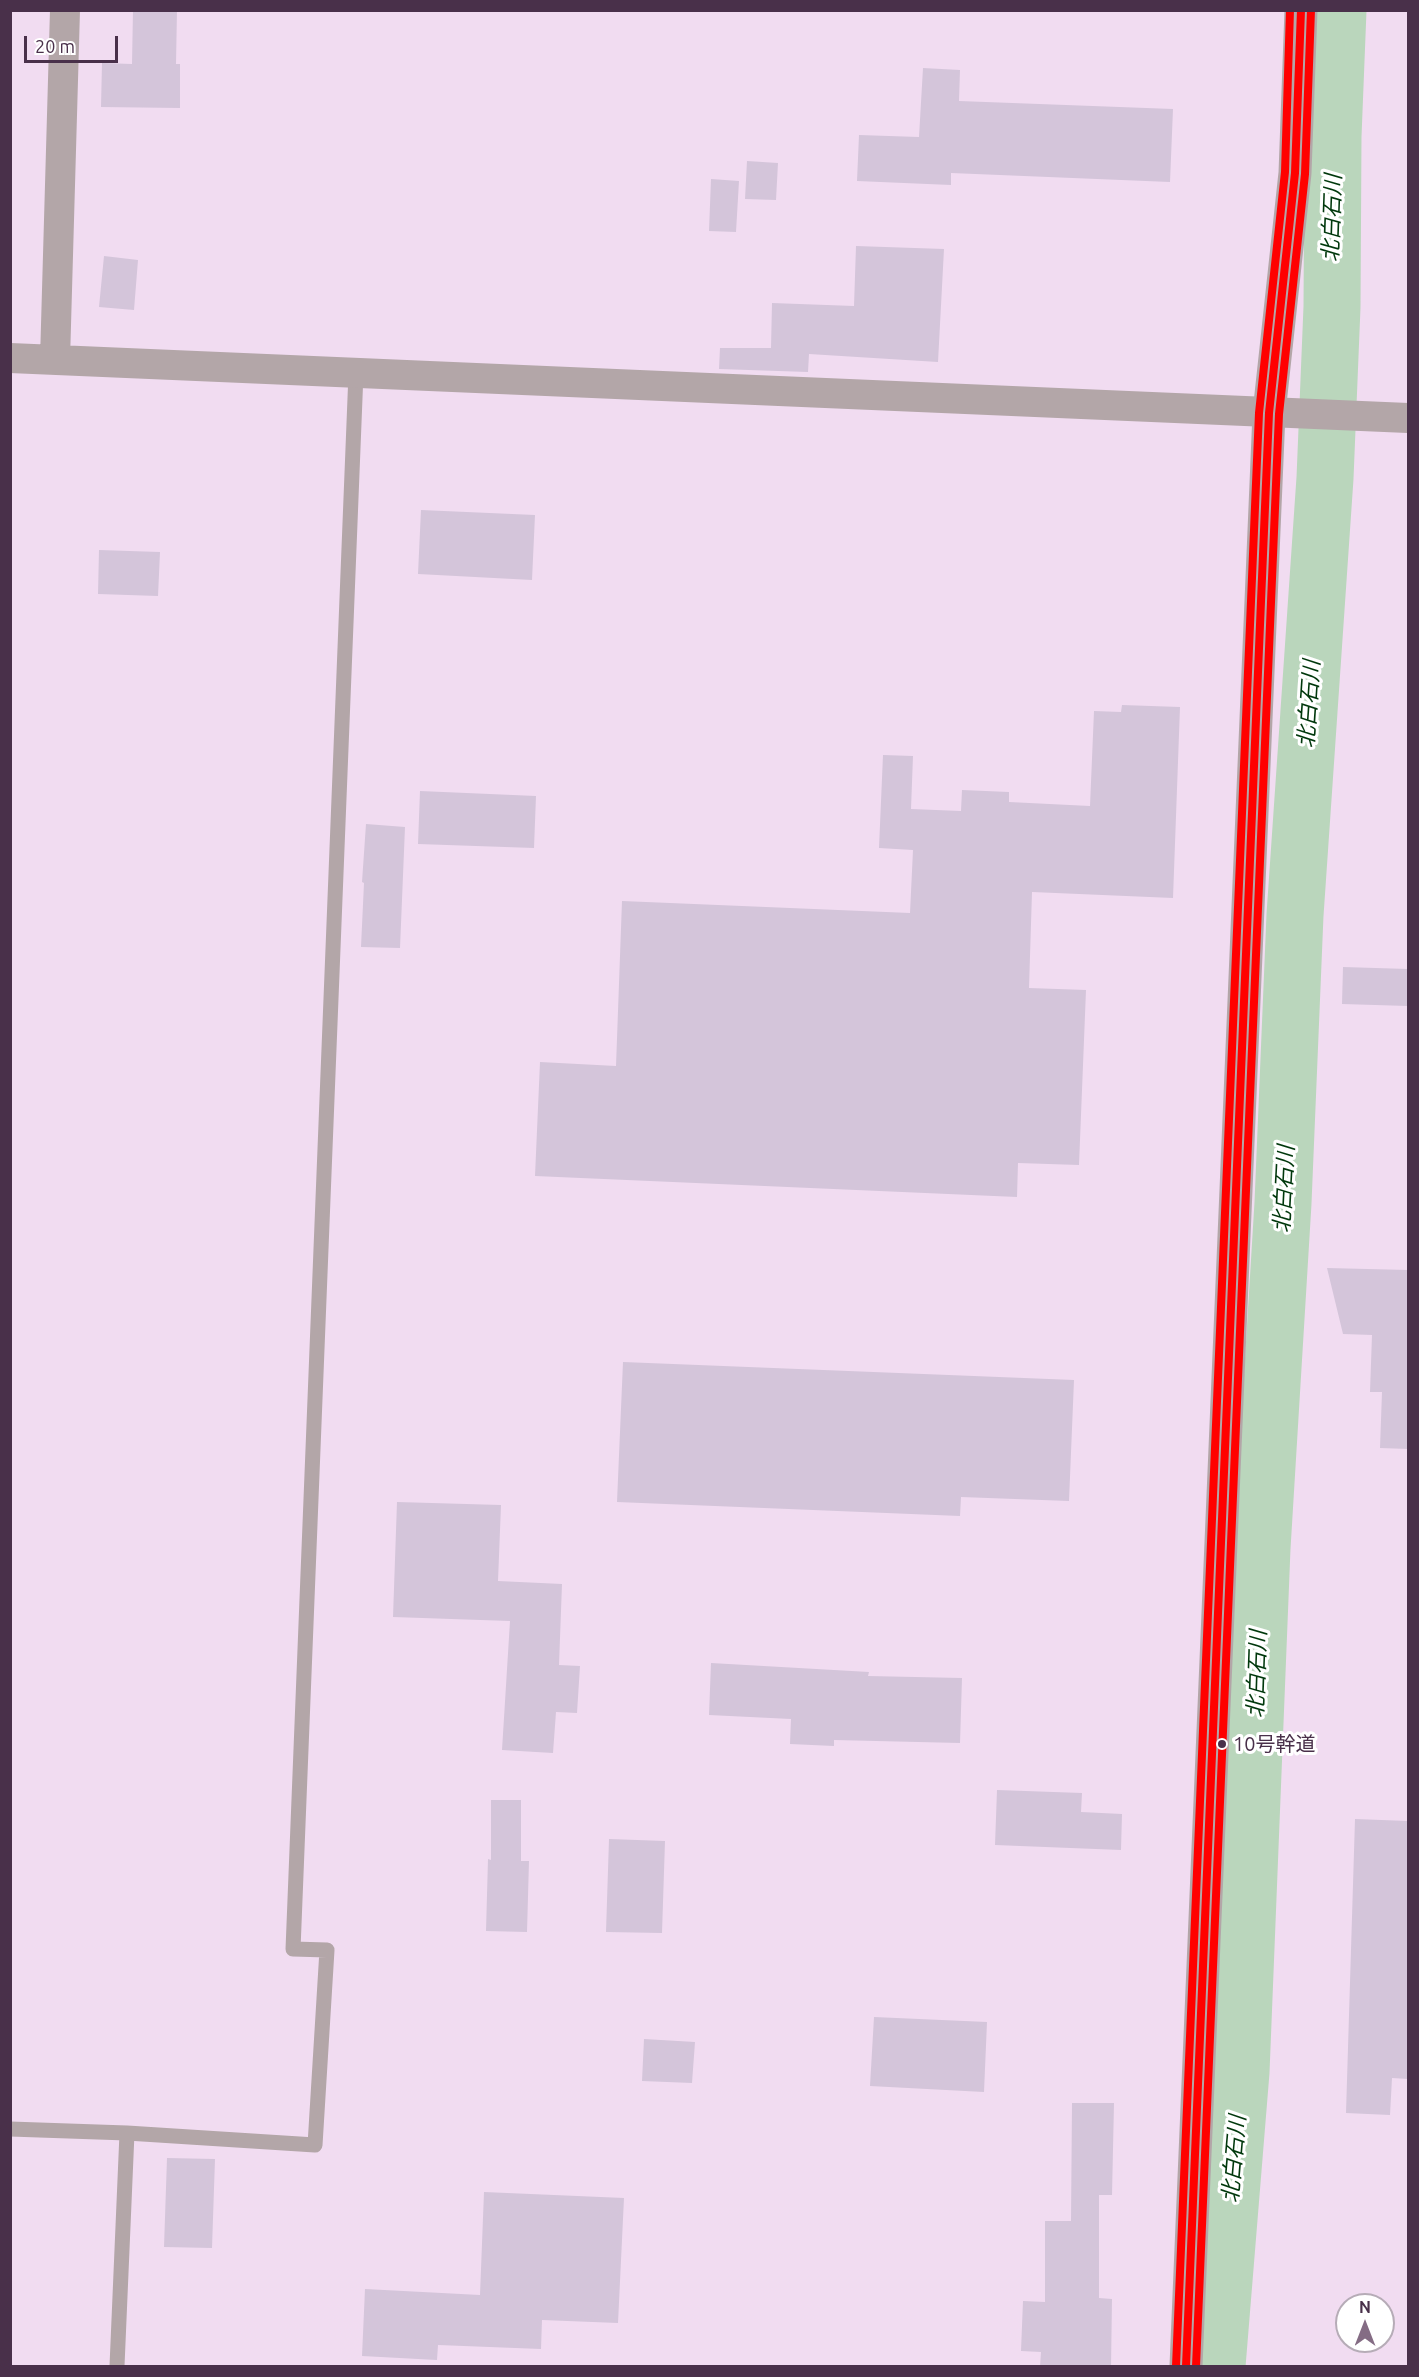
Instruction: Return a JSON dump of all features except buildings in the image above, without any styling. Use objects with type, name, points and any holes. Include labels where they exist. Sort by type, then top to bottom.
[{"type":"street","points":[[55,360],[64,10]]},
{"type":"street","points":[[1186,2367],[1281,413],[1295,173],[1301,10]]},
{"type":"street","points":[[10,358],[1408,418]]},
{"type":"lane","points":[[10,2129],[128,2133],[315,2145],[327,1950],[293,1949],[356,373]]},
{"type":"lane","points":[[117,2367],[128,2133]]},
{"type":"waterway","name":"北白石川","points":[[1217,2366],[1241,2072],[1262,1548],[1283,1203],[1295,915],[1325,478],[1332,307],[1333,136],[1338,10]]},
{"type":"transit line","points":[[1176,2366],[1259,413],[1285,172],[1290,10]]},
{"type":"transit line","points":[[1186,2366],[1269,413],[1295,173],[1301,10]]},
{"type":"transit line","points":[[1196,2366],[1279,414],[1305,174],[1311,10]]},
{"type":"place","name":"10号幹道","points":[[1222,1744]]}]
